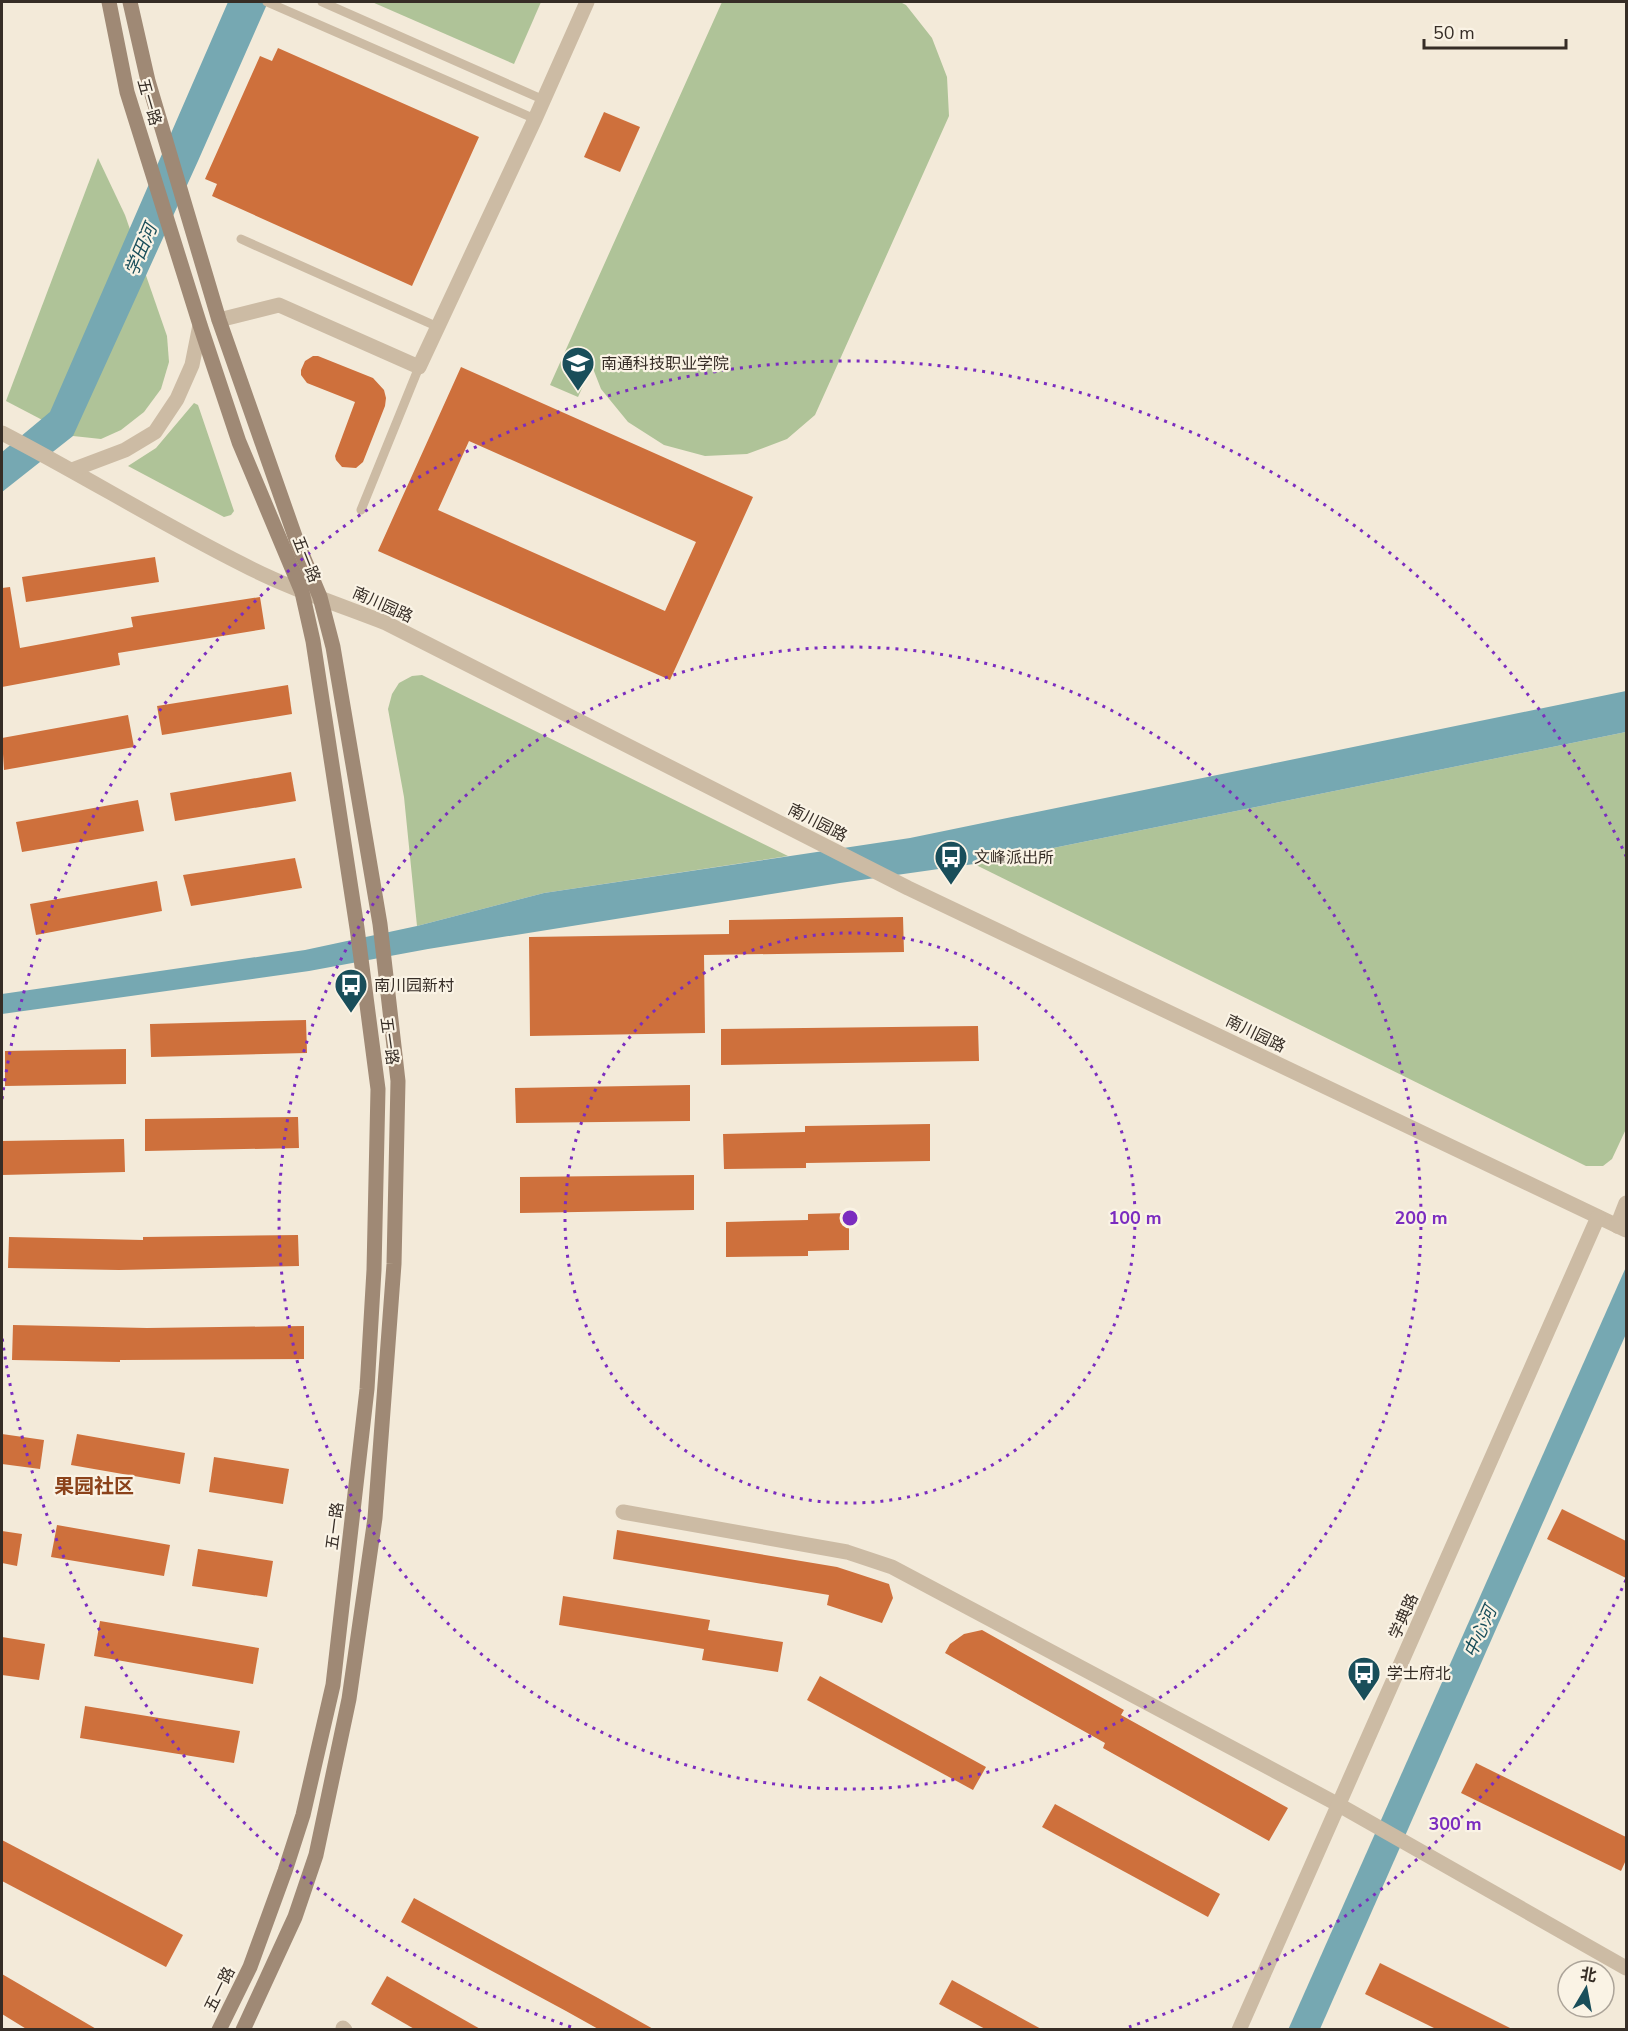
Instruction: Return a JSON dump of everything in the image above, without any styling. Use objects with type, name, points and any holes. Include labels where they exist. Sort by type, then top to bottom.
[{"type":"main road","name":"五一路","points":[[109,2],[127,92],[200,325],[239,442],[302,592],[313,641],[357,928],[378,1089],[374,1270],[367,1389],[333,1685],[303,1815],[285,1871],[250,1967],[219,2030]]},
{"type":"main road","name":"五一路","points":[[130,2],[148,81],[219,320],[293,531],[320,597],[333,647],[380,924],[398,1081],[394,1264],[374,1530],[350,1699],[316,1855],[296,1917],[243,2030]]},
{"type":"street","points":[[219,320],[279,305],[419,367],[544,100],[587,2]]},
{"type":"street","points":[[72,470],[125,450],[155,432],[177,399],[192,365],[200,325]]},
{"type":"street","name":"南川园路","points":[[2,433],[244,565],[302,592],[386,623],[908,888],[1623,1228]]},
{"type":"street","points":[[1623,1228],[1626,1203]]},
{"type":"street","name":"学典路","points":[[1239,2030],[1598,1217]]},
{"type":"street","points":[[623,1512],[847,1552],[892,1567],[1338,1805],[1626,1968]]},
{"type":"lane","points":[[267,2],[535,119]]},
{"type":"lane","points":[[322,2],[544,100]]},
{"type":"lane","points":[[241,239],[438,327]]},
{"type":"lane","points":[[361,510],[419,367]]},
{"type":"green space","points":[[372,2],[541,2],[514,64]]},
{"type":"green space","points":[[722,2],[900,2],[906,5],[932,38],[947,77],[949,116],[815,415],[787,439],[747,454],[705,456],[664,445],[628,422],[601,389],[592,366],[578,397],[550,385]]},
{"type":"green space","points":[[98,158],[125,215],[167,336],[169,362],[161,389],[144,412],[121,430],[101,439],[73,436],[6,401]]},
{"type":"green space","points":[[194,403],[198,405],[234,511],[231,515],[224,517],[128,466],[156,448]]},
{"type":"green space","points":[[422,675],[788,856],[544,893],[417,926],[404,797],[388,709],[392,694],[399,683],[412,676]]},
{"type":"green space","points":[[1626,732],[1626,1129],[1612,1159],[1603,1166],[1586,1166],[974,864]]},
{"type":"water","name":"学田河","points":[[228,2],[268,2],[73,436],[2,492],[2,452],[50,412]]},
{"type":"water","points":[[1626,691],[1626,732],[974,864],[840,883],[428,949],[309,971],[2,1014],[2,994],[305,950],[417,926],[544,893],[910,838]]},
{"type":"water","name":"中心河","points":[[1626,1267],[1626,1334],[1320,2029],[1288,2030]]},
{"type":"building","points":[[278,48],[479,137],[412,286],[212,196],[217,184],[205,179],[260,56],[272,61]]},
{"type":"building","points":[[604,112],[640,127],[620,172],[584,157]]},
{"type":"building","points":[[313,356],[373,378],[384,390],[385,406],[363,462],[356,468],[342,467],[335,456],[355,402],[307,383],[301,375],[301,370],[305,361]]},
{"type":"building","points":[[461,367],[753,497],[670,680],[378,551]],"holes":[[[469,441],[696,542],[665,611],[438,510]]]},
{"type":"building","points":[[155,557],[159,582],[26,602],[22,577]]},
{"type":"building","points":[[10,587],[20,648],[133,627],[131,617],[260,597],[265,629],[118,653],[120,665],[2,687],[2,588]]},
{"type":"building","points":[[288,685],[292,714],[162,735],[157,706]]},
{"type":"building","points":[[128,715],[134,747],[4,770],[2,738]]},
{"type":"building","points":[[291,772],[296,801],[175,821],[170,793]]},
{"type":"building","points":[[138,800],[144,831],[22,852],[16,822]]},
{"type":"building","points":[[295,858],[302,888],[191,906],[183,875]]},
{"type":"building","points":[[157,881],[162,911],[36,935],[30,904]]},
{"type":"building","points":[[903,917],[904,952],[704,955],[705,1033],[530,1036],[529,937],[729,934],[729,920]]},
{"type":"building","points":[[306,1020],[307,1053],[151,1057],[150,1024]]},
{"type":"building","points":[[978,1026],[979,1061],[721,1065],[721,1029]]},
{"type":"building","points":[[126,1049],[126,1084],[5,1086],[5,1051]]},
{"type":"building","points":[[690,1085],[690,1121],[516,1123],[515,1088]]},
{"type":"building","points":[[298,1117],[299,1148],[145,1151],[145,1119]]},
{"type":"building","points":[[930,1124],[930,1161],[806,1163],[806,1168],[724,1169],[723,1134],[805,1132],[805,1126]]},
{"type":"building","points":[[124,1139],[125,1172],[2,1175],[2,1141]]},
{"type":"building","points":[[694,1175],[694,1210],[520,1213],[520,1177]]},
{"type":"building","points":[[849,1213],[849,1250],[808,1251],[808,1256],[726,1257],[726,1222],[808,1220],[808,1214]]},
{"type":"building","points":[[298,1235],[299,1266],[119,1270],[8,1268],[9,1237],[143,1240],[143,1237]]},
{"type":"building","points":[[13,1325],[147,1328],[304,1326],[304,1359],[120,1360],[120,1362],[12,1360]]},
{"type":"building","points":[[2,1434],[44,1440],[40,1469],[2,1464]]},
{"type":"building","points":[[77,1434],[185,1453],[180,1484],[71,1465]]},
{"type":"building","points":[[214,1457],[289,1469],[283,1504],[209,1492]]},
{"type":"building","points":[[1562,1509],[1626,1541],[1626,1578],[1547,1539]]},
{"type":"building","points":[[57,1525],[170,1545],[164,1576],[51,1557]]},
{"type":"building","points":[[617,1530],[837,1567],[889,1584],[893,1598],[882,1623],[827,1605],[829,1595],[613,1559]]},
{"type":"building","points":[[2,1531],[22,1534],[17,1566],[2,1563]]},
{"type":"building","points":[[198,1549],[273,1561],[267,1597],[192,1586]]},
{"type":"building","points":[[563,1596],[710,1620],[708,1630],[783,1642],[778,1672],[702,1660],[704,1649],[559,1625]]},
{"type":"building","points":[[100,1621],[259,1648],[253,1684],[94,1656]]},
{"type":"building","points":[[982,1630],[1124,1710],[1121,1715],[1288,1808],[1269,1841],[1103,1748],[1105,1743],[945,1653],[950,1644],[964,1634]]},
{"type":"building","points":[[2,1637],[45,1644],[39,1680],[2,1675]]},
{"type":"building","points":[[820,1676],[986,1767],[973,1790],[807,1700]]},
{"type":"building","points":[[85,1706],[240,1731],[234,1763],[80,1738]]},
{"type":"building","points":[[1476,1763],[1626,1837],[1626,1860],[1621,1871],[1461,1793]]},
{"type":"building","points":[[1055,1804],[1220,1894],[1208,1917],[1042,1827]]},
{"type":"building","points":[[2,1840],[183,1935],[166,1967],[2,1881]]},
{"type":"building","points":[[414,1898],[655,2030],[600,2030],[401,1922]]},
{"type":"building","points":[[1380,1963],[1514,2030],[1438,2030],[1365,1994]]},
{"type":"building","points":[[2,1974],[98,2030],[28,2030],[2,2014]]},
{"type":"building","points":[[387,1976],[482,2030],[416,2030],[371,2004]]},
{"type":"building","points":[[952,1980],[1043,2030],[987,2030],[939,2004]]},
{"type":"place","name":"南通科技职业学院","points":[[578,392]]},
{"type":"place","name":"文峰派出所","points":[[951,886]]},
{"type":"place","name":"南川园新村","points":[[351,1014]]},
{"type":"place","name":"学士府北","points":[[1364,1702]]},
{"type":"district","name":"果园社区","points":[[94,1486]]}]
